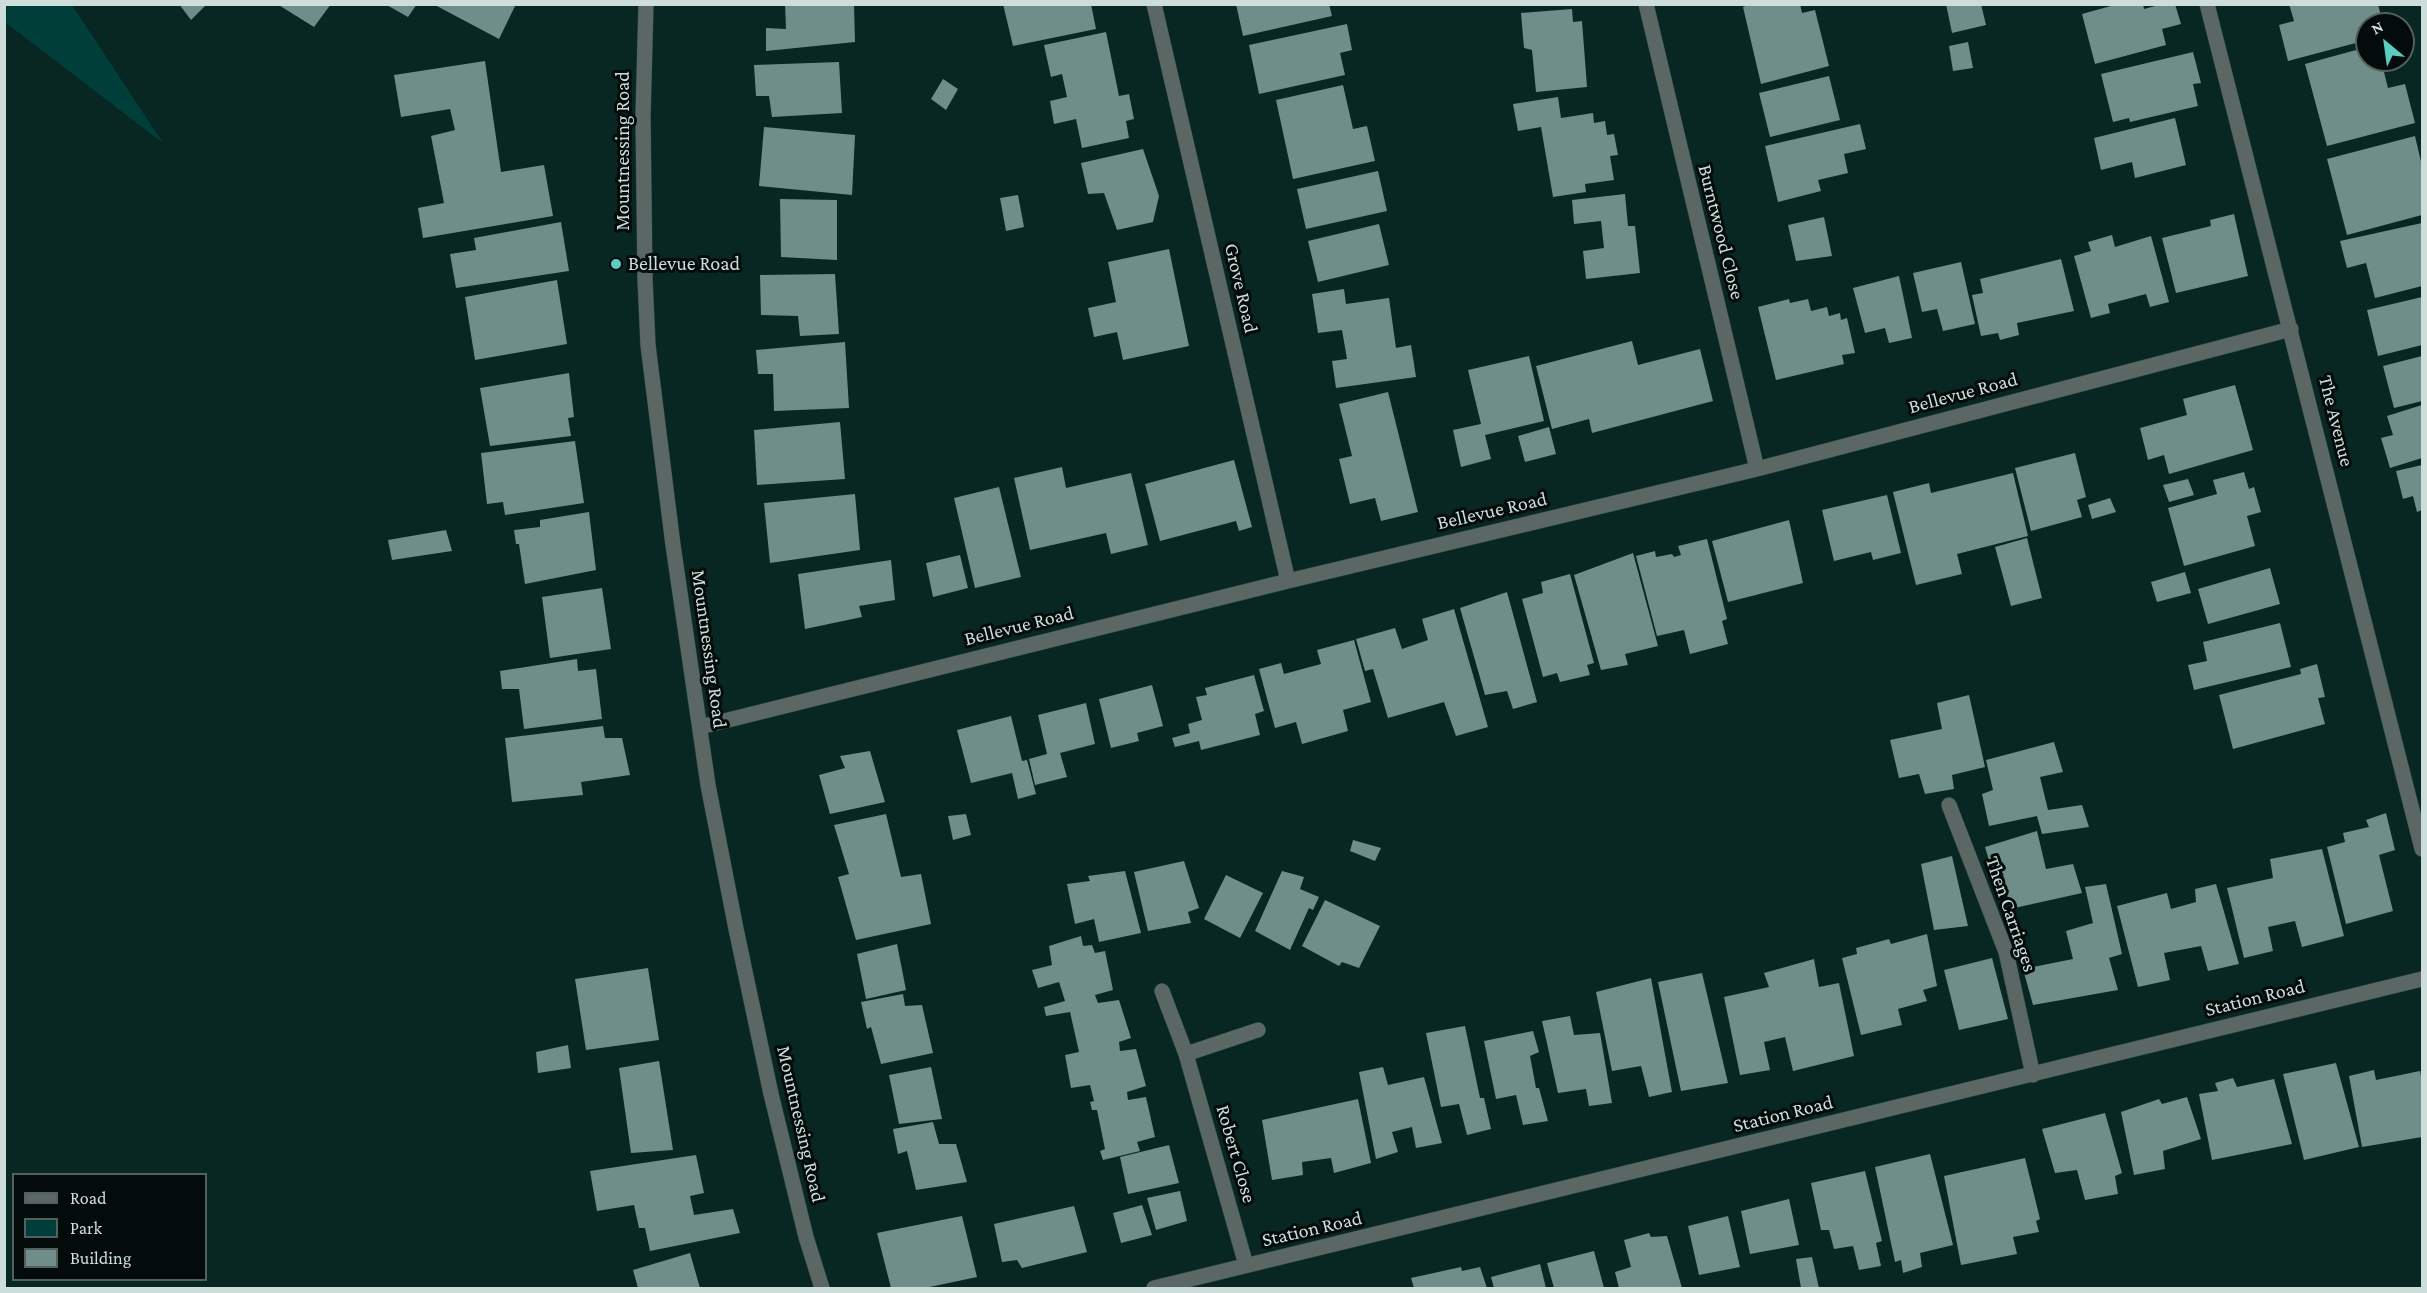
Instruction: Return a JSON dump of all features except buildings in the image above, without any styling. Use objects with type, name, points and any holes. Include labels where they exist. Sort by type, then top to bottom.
[{"type":"street","name":"Mountnessing Road","points":[[646,4],[643,139],[648,345],[673,545],[708,784],[736,929],[771,1094],[806,1237],[822,1288]]},
{"type":"street","name":"Grove Road","points":[[1154,4],[1288,581]]},
{"type":"street","name":"Burntwood Close","points":[[1646,4],[1757,469]]},
{"type":"street","name":"The Avenue","points":[[2207,4],[2422,849]]},
{"type":"street","name":"Bellevue Road","points":[[700,727],[1288,581],[1757,469],[2291,329]]},
{"type":"street","name":"Then Carriages","points":[[1949,805],[2006,952],[2033,1075]]},
{"type":"street","name":"Station Road","points":[[1154,1288],[1376,1236],[2422,979]]},
{"type":"street","name":"Robert Close","points":[[1162,991],[1186,1054],[1246,1265]]},
{"type":"street","points":[[1186,1054],[1258,1030]]},
{"type":"green space","points":[[7,5],[72,5],[163,143],[6,23]]},
{"type":"place","name":"Bellevue Road","points":[[616,264]]}]
